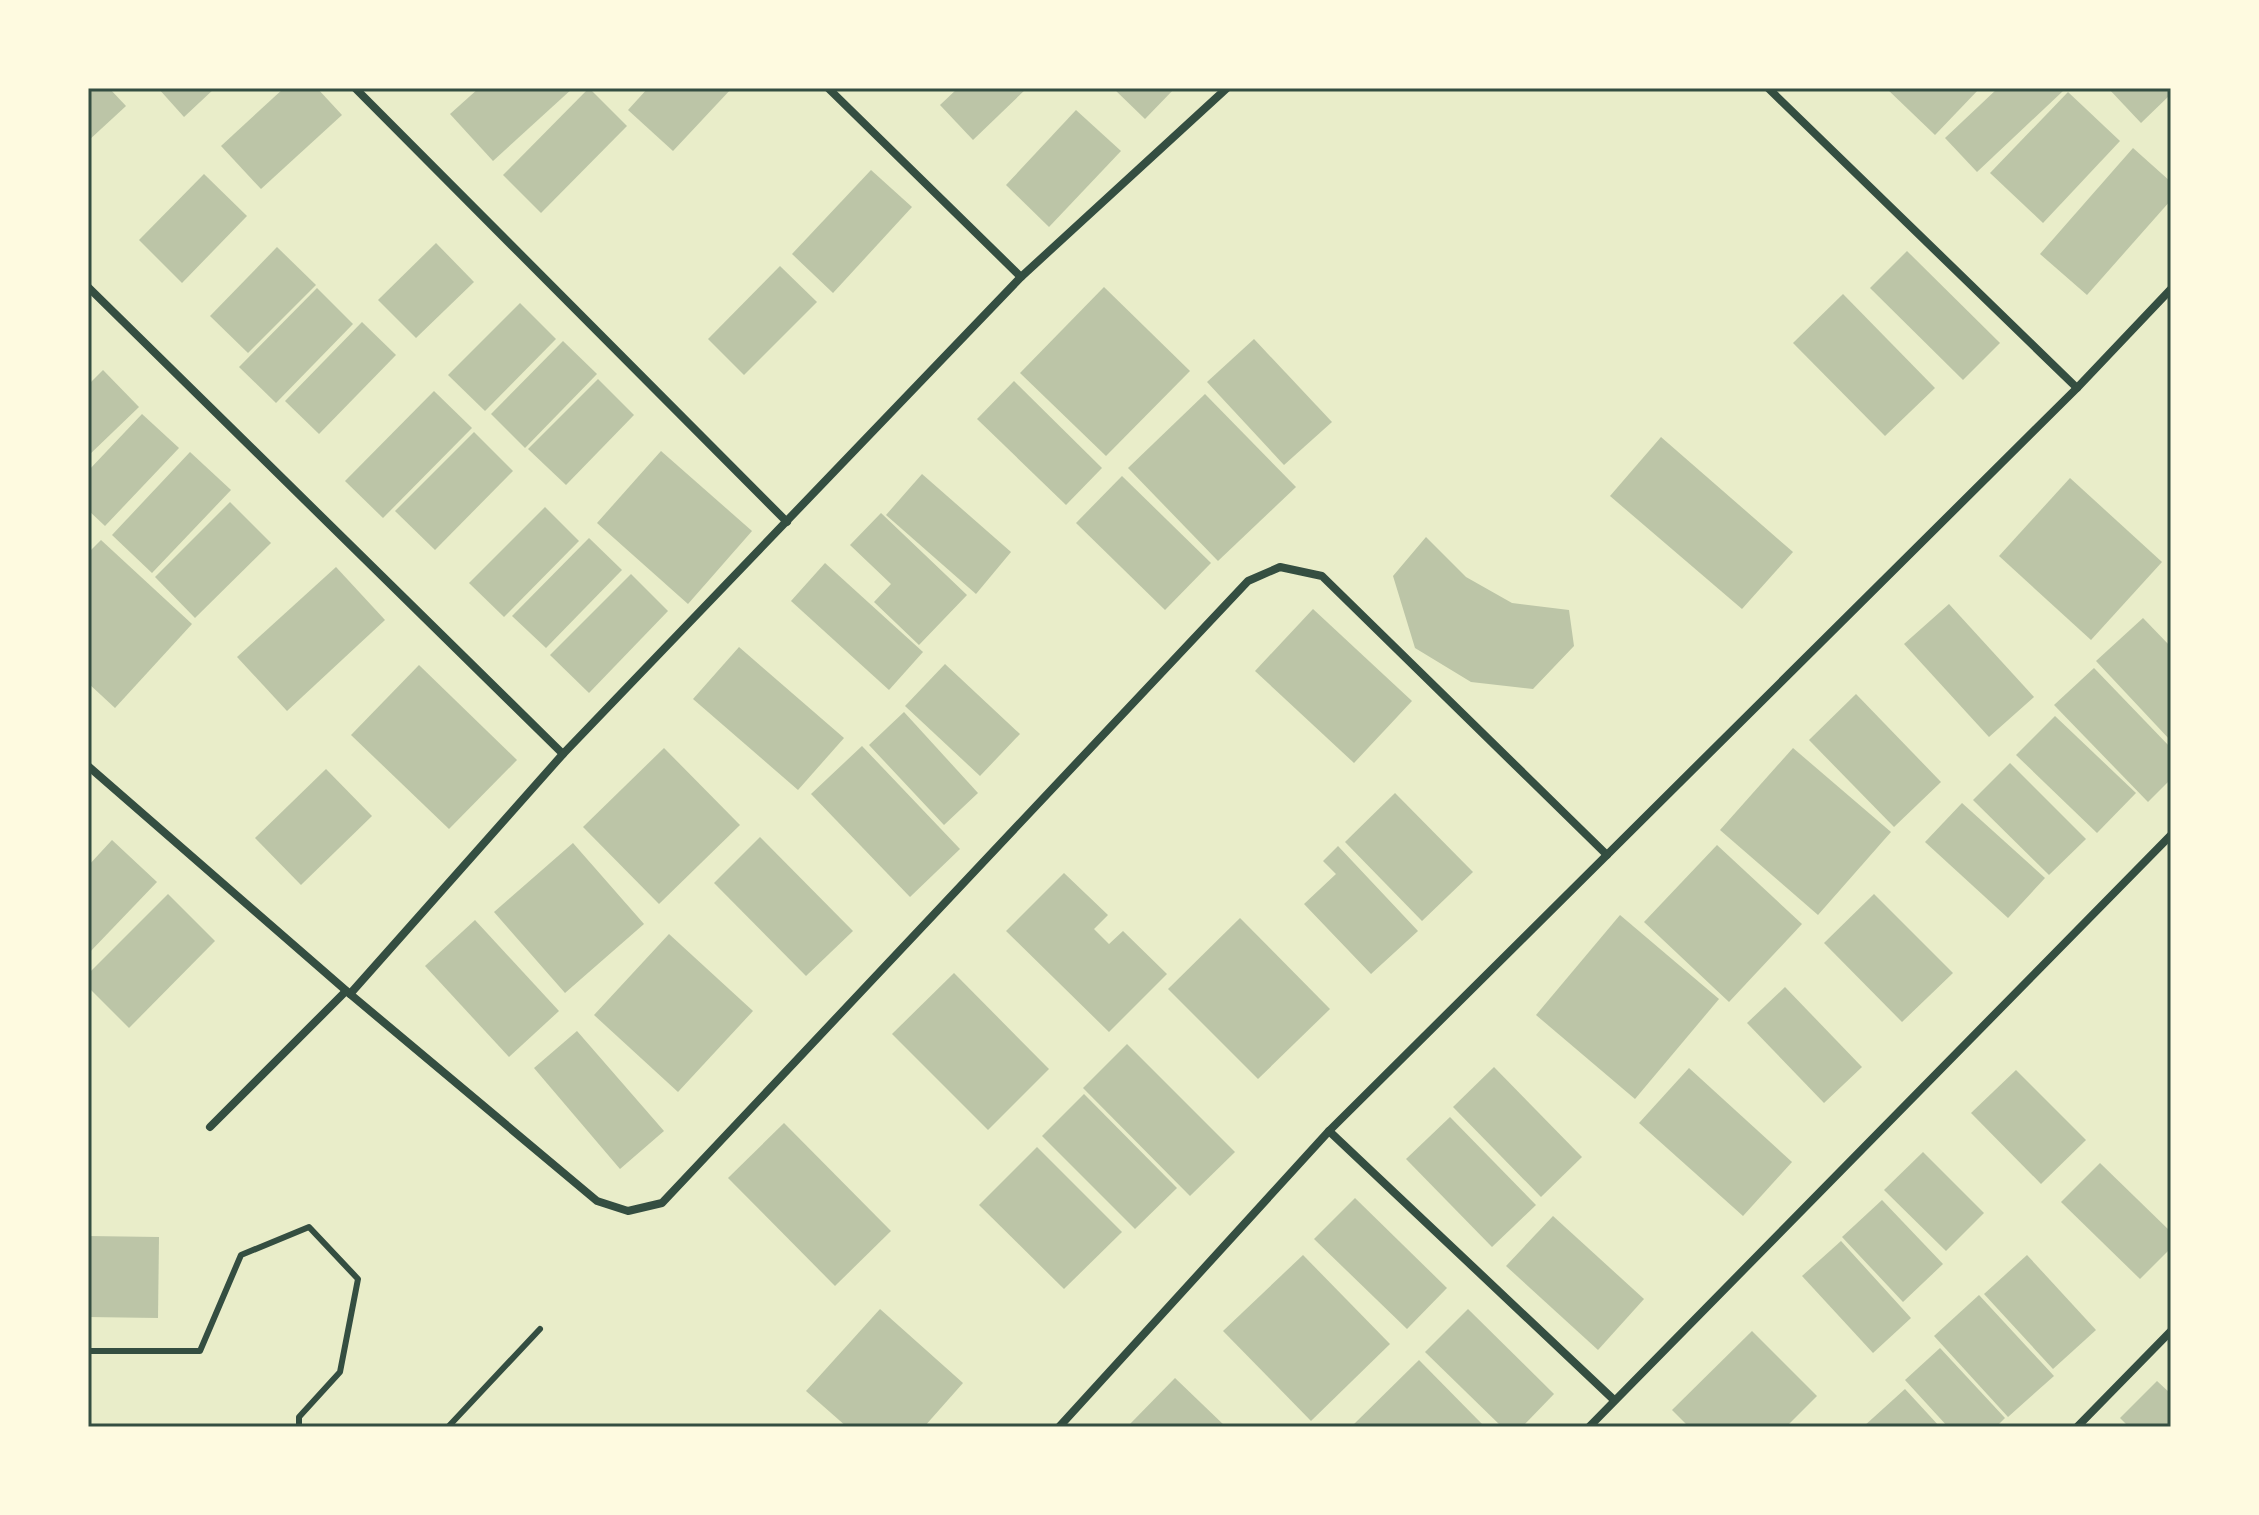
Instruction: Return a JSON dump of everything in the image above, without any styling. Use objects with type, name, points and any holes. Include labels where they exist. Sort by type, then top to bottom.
[{"type":"street","points":[[355,88],[787,522]]},
{"type":"street","points":[[828,88],[1021,277]]},
{"type":"street","points":[[210,1127],[348,993],[563,754],[1021,277],[1227,88]]},
{"type":"street","points":[[1768,88],[2077,388]]},
{"type":"street","points":[[88,287],[563,754]]},
{"type":"street","points":[[1059,1427],[1329,1131],[2077,388],[2171,289]]},
{"type":"street","points":[[88,766],[348,993],[597,1201],[628,1211],[662,1203],[1248,581],[1280,567],[1322,576],[1607,855]]},
{"type":"street","points":[[1589,1427],[1613,1399],[2171,835]]},
{"type":"street","points":[[1329,1131],[1613,1399]]},
{"type":"street","points":[[2077,1427],[2171,1331]]},
{"type":"lane","points":[[88,1351],[200,1351],[241,1255],[309,1227],[358,1279],[340,1372],[299,1417],[299,1427]]},
{"type":"lane","points":[[448,1427],[540,1329]]},
{"type":"building","points":[[88,88],[109,88],[126,106],[88,141]]},
{"type":"building","points":[[158,88],[215,88],[184,117]]},
{"type":"building","points":[[284,88],[317,88],[342,115],[261,189],[221,146]]},
{"type":"building","points":[[479,88],[573,88],[493,161],[450,114]]},
{"type":"building","points":[[589,88],[627,126],[541,213],[503,175]]},
{"type":"building","points":[[648,88],[732,88],[673,151],[628,110]]},
{"type":"building","points":[[958,88],[1027,88],[973,140],[940,105]]},
{"type":"building","points":[[1113,88],[1175,88],[1145,119]]},
{"type":"building","points":[[1886,88],[1980,88],[1935,135]]},
{"type":"building","points":[[1998,88],[2063,91],[1977,172],[1945,138]]},
{"type":"building","points":[[2108,88],[2171,88],[2171,94],[2141,123]]},
{"type":"building","points":[[2068,92],[2120,141],[2043,223],[1990,173]]},
{"type":"building","points":[[1076,110],[1121,151],[1049,227],[1006,185]]},
{"type":"building","points":[[2133,148],[2171,182],[2171,200],[2087,295],[2040,254]]},
{"type":"building","points":[[871,170],[912,207],[833,293],[792,254]]},
{"type":"building","points":[[204,174],[247,216],[182,283],[139,240]]},
{"type":"building","points":[[436,243],[474,282],[416,338],[378,300]]},
{"type":"building","points":[[277,247],[316,285],[248,353],[210,316]]},
{"type":"building","points":[[1907,251],[2000,343],[1963,380],[1870,288]]},
{"type":"building","points":[[780,266],[817,302],[744,375],[708,339]]},
{"type":"building","points":[[1104,287],[1190,371],[1106,456],[1020,373]]},
{"type":"building","points":[[317,288],[353,324],[276,403],[239,367]]},
{"type":"building","points":[[1843,294],[1935,388],[1885,436],[1793,343]]},
{"type":"building","points":[[520,303],[556,339],[485,411],[448,375]]},
{"type":"building","points":[[362,322],[396,355],[319,434],[285,401]]},
{"type":"building","points":[[1254,339],[1332,422],[1284,465],[1207,382]]},
{"type":"building","points":[[563,341],[597,374],[525,448],[491,414]]},
{"type":"building","points":[[103,370],[139,407],[88,456],[88,385]]},
{"type":"building","points":[[598,379],[634,415],[566,485],[528,449]]},
{"type":"building","points":[[1014,381],[1102,468],[1066,505],[977,419]]},
{"type":"building","points":[[434,391],[472,428],[383,518],[345,481]]},
{"type":"building","points":[[1205,394],[1296,487],[1218,561],[1128,468]]},
{"type":"building","points":[[142,414],[179,448],[105,526],[88,510],[88,471]]},
{"type":"building","points":[[474,432],[513,471],[435,550],[395,511]]},
{"type":"building","points":[[1661,437],[1793,552],[1742,609],[1610,496]]},
{"type":"building","points":[[661,451],[752,531],[688,604],[597,523]]},
{"type":"building","points":[[190,452],[231,490],[152,573],[112,535]]},
{"type":"building","points":[[922,474],[1011,552],[976,594],[886,515]]},
{"type":"building","points":[[1122,476],[1211,563],[1165,610],[1076,523]]},
{"type":"building","points":[[2070,478],[2162,562],[2091,640],[1999,556]]},
{"type":"building","points":[[230,502],[271,543],[195,618],[155,577]]},
{"type":"building","points":[[545,507],[579,541],[504,617],[469,583]]},
{"type":"building","points":[[881,513],[967,595],[919,645],[874,602],[891,584],[850,545]]},
{"type":"building","points":[[1426,537],[1466,577],[1512,603],[1569,610],[1574,646],[1533,689],[1471,682],[1415,648],[1393,576]]},
{"type":"building","points":[[589,538],[622,570],[546,648],[512,616]]},
{"type":"building","points":[[101,540],[192,624],[115,708],[88,683],[88,553]]},
{"type":"building","points":[[825,563],[923,652],[889,690],[791,601]]},
{"type":"building","points":[[336,567],[385,620],[287,711],[237,657]]},
{"type":"building","points":[[631,574],[668,611],[589,693],[550,655]]},
{"type":"building","points":[[1949,604],[2034,697],[1989,737],[1904,644]]},
{"type":"building","points":[[1313,609],[1412,701],[1354,763],[1255,671]]},
{"type":"building","points":[[2143,618],[2171,647],[2171,741],[2096,661]]},
{"type":"building","points":[[739,647],[844,738],[798,790],[693,699]]},
{"type":"building","points":[[945,664],[1020,734],[980,776],[905,706]]},
{"type":"building","points":[[419,665],[517,760],[449,829],[351,735]]},
{"type":"building","points":[[2094,668],[2171,748],[2171,779],[2148,802],[2054,705]]},
{"type":"building","points":[[1856,694],[1941,782],[1894,827],[1809,740]]},
{"type":"building","points":[[904,712],[978,793],[944,825],[869,745]]},
{"type":"building","points":[[2055,716],[2136,793],[2097,833],[2016,755]]},
{"type":"building","points":[[862,746],[960,849],[910,897],[811,794]]},
{"type":"building","points":[[664,748],[740,825],[659,904],[583,827]]},
{"type":"building","points":[[1793,748],[1891,832],[1818,915],[1720,830]]},
{"type":"building","points":[[2010,763],[2086,839],[2049,875],[1973,800]]},
{"type":"building","points":[[326,769],[372,816],[301,885],[255,838]]},
{"type":"building","points":[[1395,793],[1473,872],[1422,921],[1345,842]]},
{"type":"building","points":[[1962,803],[2045,878],[2008,918],[1925,842]]},
{"type":"building","points":[[760,837],[853,931],[806,976],[714,883]]},
{"type":"building","points":[[112,840],[157,882],[88,954],[88,866]]},
{"type":"building","points":[[573,843],[644,924],[565,993],[494,912]]},
{"type":"building","points":[[1717,845],[1802,924],[1729,1002],[1644,922]]},
{"type":"building","points":[[1338,846],[1418,931],[1371,974],[1304,904],[1336,874],[1323,861]]},
{"type":"building","points":[[1064,873],[1108,915],[1094,929],[1109,944],[1123,931],[1167,974],[1109,1032],[1006,931]]},
{"type":"building","points":[[168,894],[215,941],[129,1028],[88,987],[88,974]]},
{"type":"building","points":[[1874,894],[1953,973],[1902,1022],[1824,943]]},
{"type":"building","points":[[1620,915],[1719,999],[1635,1099],[1536,1015]]},
{"type":"building","points":[[1240,918],[1330,1009],[1258,1079],[1168,989]]},
{"type":"building","points":[[475,920],[559,1011],[509,1057],[425,966]]},
{"type":"building","points":[[669,934],[753,1011],[678,1092],[594,1015]]},
{"type":"building","points":[[954,973],[1049,1069],[988,1130],[892,1034]]},
{"type":"building","points":[[1785,987],[1862,1067],[1824,1103],[1747,1023]]},
{"type":"building","points":[[577,1031],[664,1131],[620,1169],[534,1068]]},
{"type":"building","points":[[1127,1044],[1235,1152],[1190,1196],[1083,1088]]},
{"type":"building","points":[[1494,1067],[1582,1157],[1541,1197],[1453,1107]]},
{"type":"building","points":[[1689,1068],[1792,1162],[1743,1216],[1639,1123]]},
{"type":"building","points":[[2016,1070],[2086,1140],[2041,1184],[1971,1113]]},
{"type":"building","points":[[1084,1094],[1177,1188],[1135,1229],[1042,1136]]},
{"type":"building","points":[[1450,1117],[1536,1205],[1492,1247],[1406,1159]]},
{"type":"building","points":[[784,1123],[891,1231],[835,1286],[728,1178]]},
{"type":"building","points":[[1037,1147],[1122,1232],[1064,1289],[979,1205]]},
{"type":"building","points":[[1923,1152],[1984,1213],[1946,1251],[1884,1190]]},
{"type":"building","points":[[2100,1163],[2171,1232],[2171,1248],[2140,1279],[2061,1202]]},
{"type":"building","points":[[1355,1198],[1447,1288],[1407,1329],[1314,1239]]},
{"type":"building","points":[[1882,1200],[1943,1264],[1903,1302],[1842,1237]]},
{"type":"building","points":[[1553,1216],[1644,1299],[1598,1350],[1506,1266]]},
{"type":"building","points":[[88,1236],[159,1237],[158,1318],[88,1317]]},
{"type":"building","points":[[1841,1241],[1911,1318],[1873,1353],[1802,1276]]},
{"type":"building","points":[[1303,1255],[1390,1344],[1311,1421],[1223,1331]]},
{"type":"building","points":[[2027,1255],[2096,1330],[2053,1369],[1984,1294]]},
{"type":"building","points":[[1979,1295],[2054,1376],[2008,1417],[1934,1336]]},
{"type":"building","points":[[880,1309],[963,1383],[924,1427],[847,1427],[806,1391]]},
{"type":"building","points":[[1468,1309],[1554,1394],[1522,1427],[1502,1427],[1425,1352]]},
{"type":"building","points":[[1752,1331],[1817,1396],[1786,1427],[1689,1427],[1672,1410]]},
{"type":"building","points":[[1940,1348],[2005,1418],[1996,1427],[1948,1427],[1905,1380]]},
{"type":"building","points":[[1419,1360],[1485,1427],[1351,1427]]},
{"type":"building","points":[[1175,1378],[1226,1427],[1129,1425]]},
{"type":"building","points":[[2157,1381],[2171,1394],[2171,1427],[2129,1427],[2120,1418]]},
{"type":"building","points":[[1905,1389],[1940,1427],[1863,1427]]}]
